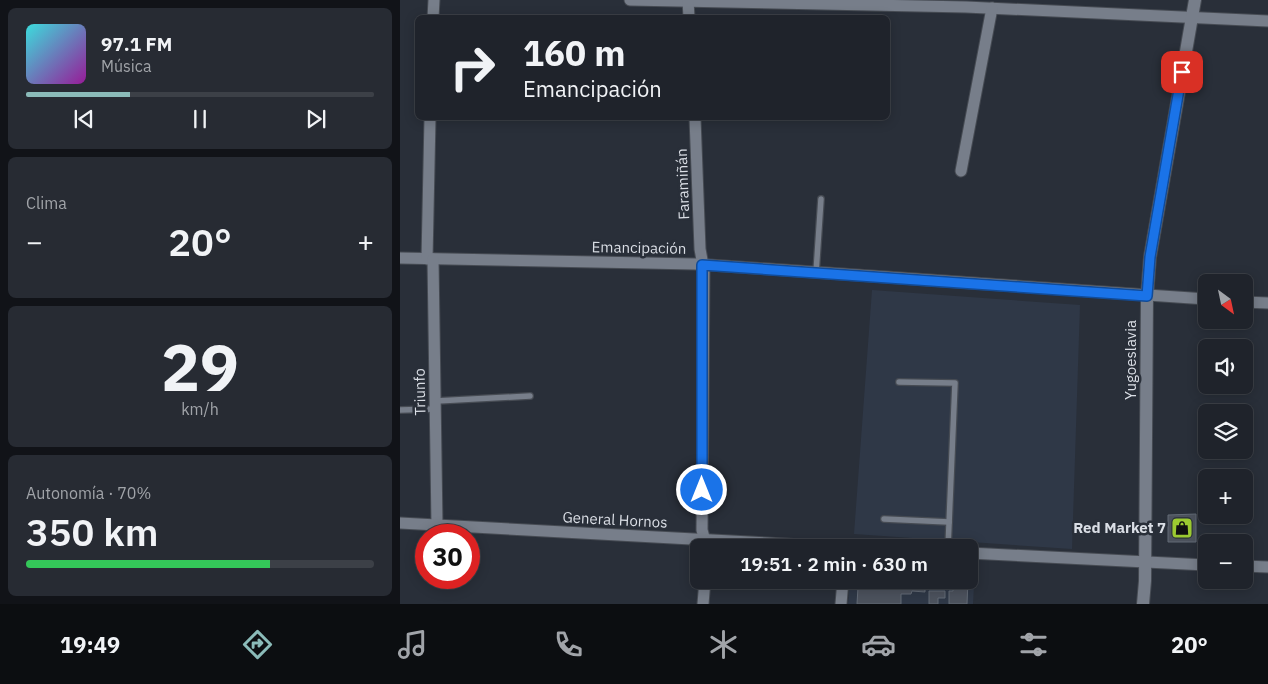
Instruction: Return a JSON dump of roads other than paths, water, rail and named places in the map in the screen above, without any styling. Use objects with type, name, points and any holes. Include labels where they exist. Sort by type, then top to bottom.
[{"type":"street","points":[[433,15],[434,0]]},
{"type":"street","points":[[630,0],[966,4],[992,8],[1268,21]]},
{"type":"street","name":"Yugoeslavia","points":[[1143,604],[1146,562],[1147,296],[1150,257],[1195,0]]},
{"type":"street","points":[[688,1],[690,15]]},
{"type":"street","points":[[961,171],[992,8]]},
{"type":"street","name":"Triunfo","points":[[430,120],[430,259],[436,405],[437,524]]},
{"type":"street","name":"Faramiñán","points":[[695,120],[702,265],[702,530],[705,539]]},
{"type":"street","name":"Emancipación","points":[[400,258],[702,265],[1198,299]]},
{"type":"street","points":[[1253,302],[1268,303]]},
{"type":"street","name":"General Hornos","points":[[400,524],[415,524]]},
{"type":"street","name":"General Hornos","points":[[480,528],[690,543]]},
{"type":"street","points":[[978,553],[1198,565]]},
{"type":"street","points":[[1253,566],[1268,567]]},
{"type":"street","points":[[703,604],[704,589]]},
{"type":"street","points":[[841,604],[842,589]]},
{"type":"lane","points":[[816,273],[821,199]]},
{"type":"lane","points":[[900,382],[955,383],[948,539]]},
{"type":"lane","points":[[400,410],[530,396]]},
{"type":"lane","points":[[884,519],[949,522]]},
{"type":"place","name":"Red Market 7","points":[[1182,528]]}]
